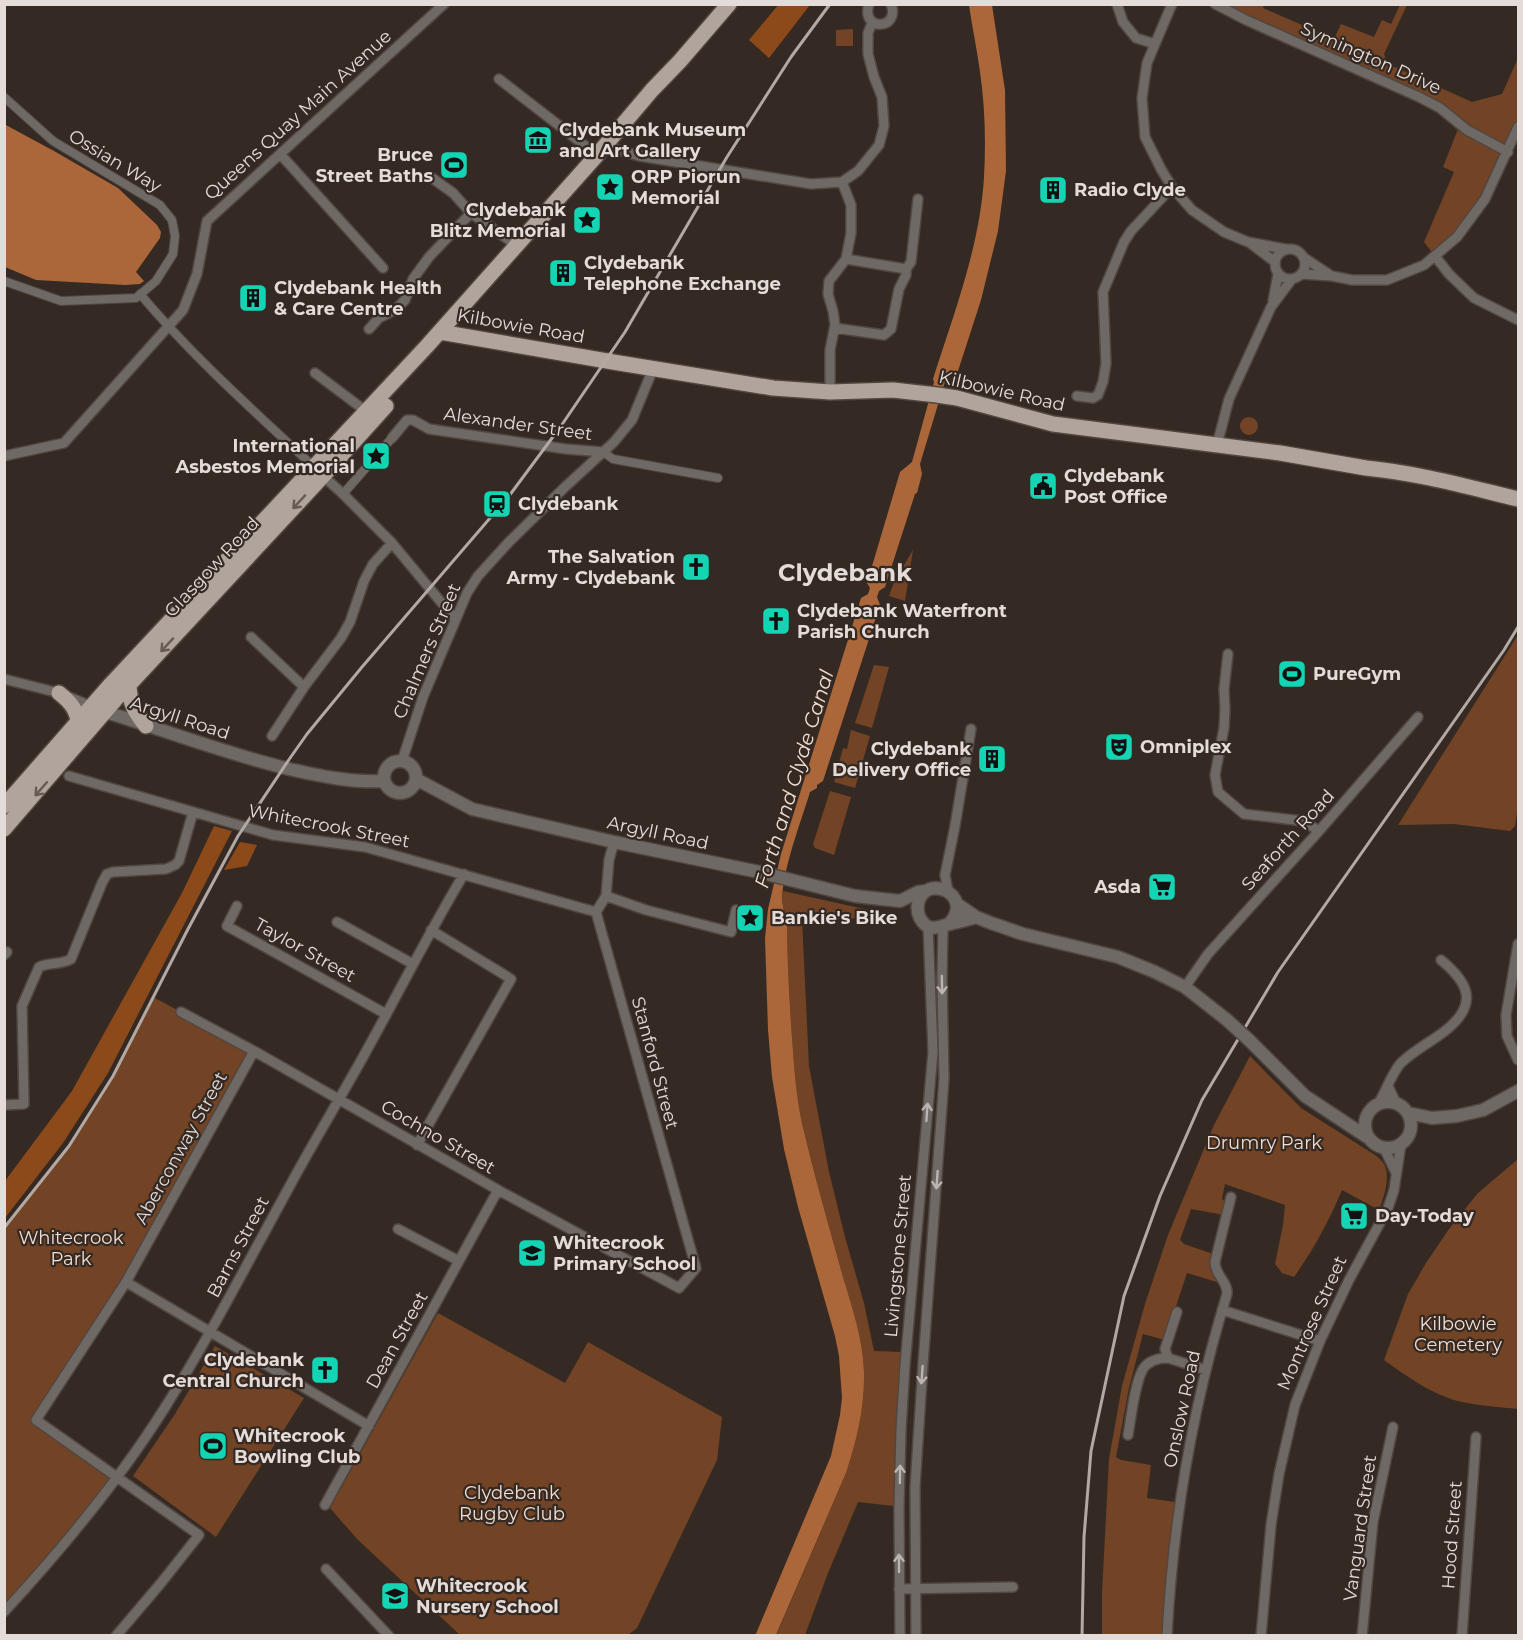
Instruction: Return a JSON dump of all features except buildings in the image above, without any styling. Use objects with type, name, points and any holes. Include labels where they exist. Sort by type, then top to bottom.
[{"type":"main road","points":[[445,333],[611,146],[652,90],[729,4]]},
{"type":"main road","points":[[445,333],[516,245],[597,155],[611,146]]},
{"type":"main road","name":"Kilbowie Road","points":[[445,333],[773,388],[830,392],[893,390],[957,398],[1053,424],[1217,445],[1408,474],[1518,499]]},
{"type":"main road","name":"Glasgow Road","points":[[4,806],[91,706],[319,472],[367,411],[445,333]]},
{"type":"main road","name":"Glasgow Road","points":[[4,829],[62,774],[106,712],[129,685],[445,333]]},
{"type":"main road","points":[[129,685],[131,704],[146,726]]},
{"type":"main road","points":[[59,693],[70,701],[78,721]]},
{"type":"main road","points":[[91,706],[106,712]]},
{"type":"street","name":"Queens Quay Main Avenue","points":[[4,456],[64,443],[183,310],[197,274],[207,221],[444,4]]},
{"type":"street","points":[[869,4],[868,18],[872,23],[879,25],[888,22],[893,15],[891,4]]},
{"type":"street","points":[[1118,4],[1123,22],[1136,38],[1155,44]]},
{"type":"street","points":[[1172,4],[1148,63],[1142,98],[1145,137],[1161,169],[1172,187],[1192,210],[1224,232],[1248,242],[1296,250],[1332,276]]},
{"type":"street","name":"Symington Drive","points":[[1215,4],[1426,100],[1440,108],[1467,130],[1508,152]]},
{"type":"street","points":[[611,146],[639,156],[811,184],[842,182],[858,171],[874,152],[879,145],[884,126],[882,97],[868,54],[868,33],[872,23]]},
{"type":"street","points":[[499,79],[597,155]]},
{"type":"street","name":"Ossian Way","points":[[4,97],[53,141],[160,205],[172,220],[175,236],[173,254],[156,281],[140,294]]},
{"type":"street","points":[[1278,274],[1282,277],[1332,276],[1352,280],[1387,280],[1424,265],[1457,237],[1485,199],[1518,127]]},
{"type":"street","points":[[281,155],[383,268]]},
{"type":"street","points":[[432,178],[453,194],[471,213],[516,245]]},
{"type":"street","points":[[830,392],[830,350],[835,328],[828,294],[829,281],[846,259],[851,233],[851,205],[842,182]]},
{"type":"street","points":[[1077,396],[1094,398],[1098,395],[1103,382],[1107,363],[1103,292],[1124,242],[1131,231],[1172,187]]},
{"type":"street","points":[[835,328],[884,335],[891,329],[899,289],[906,275],[906,268],[911,262],[918,199]]},
{"type":"street","points":[[369,329],[379,318],[395,310],[405,300],[413,279],[429,257],[471,213]]},
{"type":"street","points":[[1248,242],[1275,262]]},
{"type":"street","points":[[1217,445],[1229,399],[1271,307],[1278,274],[1275,262],[1278,254],[1286,249]]},
{"type":"street","points":[[1435,255],[1449,274],[1474,298],[1518,320]]},
{"type":"street","points":[[1271,307],[1305,266],[1303,257]]},
{"type":"street","points":[[846,259],[906,268]]},
{"type":"street","points":[[4,281],[61,301],[136,298],[140,294],[202,363],[343,494],[392,543],[454,619]]},
{"type":"street","name":"Chalmers Street","points":[[402,760],[423,697],[466,593],[478,576],[538,513],[614,442],[632,420],[653,369]]},
{"type":"street","points":[[315,373],[367,411]]},
{"type":"street","name":"Alexander Street","points":[[392,438],[408,420],[413,420],[429,429],[556,448],[603,452],[613,459],[718,478]]},
{"type":"street","points":[[343,494],[392,438]]},
{"type":"street","points":[[272,736],[304,687],[342,638],[364,581],[373,564],[392,543]]},
{"type":"street","points":[[251,637],[304,687]]},
{"type":"street","points":[[1228,654],[1224,689],[1224,728],[1215,775],[1218,792],[1244,814],[1303,821],[1319,831]]},
{"type":"street","points":[[4,679],[59,693],[91,706]]},
{"type":"street","name":"Argyll Road","points":[[106,712],[252,760],[337,779],[384,781]]},
{"type":"street","name":"Seaforth Road","points":[[1185,987],[1208,954],[1418,717]]},
{"type":"street","points":[[948,891],[945,875],[971,729]]},
{"type":"street","points":[[402,760],[413,767],[416,779],[410,789],[398,793],[387,786],[384,774],[389,765],[402,760]]},
{"type":"street","name":"Whitecrook Street","points":[[62,774],[273,835],[365,847],[596,912]]},
{"type":"street","name":"Argyll Road","points":[[416,779],[472,809],[759,872],[855,897],[900,901],[918,910]]},
{"type":"street","points":[[4,1105],[24,1104],[22,1006],[39,967],[46,964],[64,963],[70,959],[107,874],[166,870],[179,861],[193,812]]},
{"type":"street","points":[[596,912],[606,896],[609,860],[614,842]]},
{"type":"street","name":"Barns Street","points":[[4,1612],[56,1555],[118,1476],[164,1410],[211,1332],[291,1182],[464,874]]},
{"type":"street","points":[[945,875],[921,897],[918,903],[923,922],[928,926],[938,928],[976,918]]},
{"type":"street","points":[[930,890],[948,891],[957,904],[976,918],[1023,934],[1118,957],[1185,987],[1227,1020],[1305,1096],[1383,1148],[1393,1148],[1401,1144],[1410,1133],[1432,1118]]},
{"type":"street","name":"Argyll Road","points":[[900,901],[918,892],[930,890]]},
{"type":"street","points":[[606,896],[646,910],[730,932],[736,910]]},
{"type":"street","points":[[947,925],[956,915],[957,904]]},
{"type":"street","name":"Taylor Street","points":[[237,906],[227,926],[386,1014]]},
{"type":"street","name":"Stanford Street","points":[[596,912],[696,1268],[679,1288]]},
{"type":"street","points":[[337,922],[413,964]]},
{"type":"street","name":"Livingstone Street","points":[[916,1635],[915,1487],[944,1080],[942,978],[947,925]]},
{"type":"street","name":"Livingstone Street","points":[[900,1635],[901,1430],[933,1052],[928,926]]},
{"type":"street","points":[[417,1145],[510,979],[431,930]]},
{"type":"street","points":[[1518,944],[1506,1015],[1507,1036],[1518,1060]]},
{"type":"street","points":[[1378,1104],[1400,1064],[1446,1030],[1459,1016],[1464,1006],[1467,994],[1465,986],[1456,972],[1441,960]]},
{"type":"street","name":"Cochno Street","points":[[182,1012],[498,1190],[679,1288]]},
{"type":"street","name":"Aberconway Street","points":[[118,1476],[36,1420],[126,1281],[254,1052]]},
{"type":"street","points":[[1388,1086],[1396,1103]]},
{"type":"street","points":[[1408,1113],[1432,1118],[1457,1116],[1483,1110],[1518,1091]]},
{"type":"street","points":[[1367,1137],[1365,1129],[1367,1114],[1374,1106],[1384,1102],[1396,1103],[1403,1107],[1408,1113],[1410,1133]]},
{"type":"street","points":[[1344,1120],[1367,1114]]},
{"type":"street","name":"Montrose Street","points":[[1261,1635],[1271,1525],[1295,1404],[1320,1341],[1359,1259],[1384,1217],[1394,1190],[1401,1144]]},
{"type":"street","points":[[1383,1148],[1397,1175]]},
{"type":"street","name":"Dean Street","points":[[325,1505],[498,1190]]},
{"type":"street","name":"Onslow Road","points":[[1167,1635],[1171,1570],[1187,1459],[1206,1370],[1227,1289],[1226,1284],[1218,1275],[1215,1262],[1231,1197]]},
{"type":"street","points":[[398,1229],[459,1261]]},
{"type":"street","points":[[126,1281],[369,1426]]},
{"type":"street","points":[[1222,1310],[1320,1341]]},
{"type":"street","points":[[1168,1358],[1165,1348],[1177,1312]]},
{"type":"street","points":[[1128,1435],[1137,1386],[1144,1367],[1159,1358],[1168,1358],[1206,1370]]},
{"type":"street","name":"Vanguard Street","points":[[1362,1635],[1373,1522],[1393,1426]]},
{"type":"street","name":"Hood Street","points":[[1462,1635],[1476,1437]]},
{"type":"street","points":[[116,1635],[199,1534],[118,1476]]},
{"type":"street","points":[[326,1569],[389,1635]]},
{"type":"street","points":[[899,1589],[1013,1587]]},
{"type":"green space","points":[[1215,5],[1264,5],[1263,8],[1334,39],[1341,24],[1374,37],[1382,20],[1391,24],[1400,5],[1407,5],[1384,54],[1388,64],[1472,102],[1502,94],[1518,58],[1518,127],[1485,199],[1435,256],[1424,242],[1454,172],[1443,167],[1460,124],[1440,108]]},
{"type":"green space","points":[[853,29],[853,46],[836,46],[836,30]]},
{"type":"green space","points":[[1249,417],[1257,422],[1258,426],[1253,434],[1249,435],[1241,430],[1240,426],[1245,418]]},
{"type":"green space","points":[[913,550],[905,601],[889,596],[894,582]]},
{"type":"green space","points":[[1518,635],[1518,805],[1515,826],[1510,831],[1454,824],[1398,825]]},
{"type":"green space","points":[[874,665],[889,667],[872,728],[855,723]]},
{"type":"green space","points":[[851,730],[870,736],[855,788],[834,782],[843,748],[847,749]]},
{"type":"green space","points":[[830,791],[851,797],[834,855],[815,848],[813,844]]},
{"type":"green space","points":[[783,891],[896,916],[808,921],[802,919],[809,1066],[829,1172],[864,1303],[874,1351],[902,1352],[895,1448],[894,1506],[858,1502],[805,1635],[776,1636],[846,1473],[860,1423],[864,1384],[862,1347],[800,1112],[795,1080],[787,914],[783,908]]},
{"type":"green space","name":"Whitecrook Park","points":[[153,997],[254,1051],[126,1282],[36,1419],[118,1476],[5,1614],[5,1227],[69,1146],[113,1076]]},
{"type":"green space","name":"Drumry Park","points":[[1250,1056],[1301,1108],[1381,1160],[1386,1171],[1387,1182],[1384,1194],[1379,1210],[1342,1190],[1321,1235],[1294,1277],[1282,1273],[1275,1264],[1285,1205],[1225,1184],[1222,1199],[1227,1202],[1224,1215],[1191,1209],[1180,1240],[1184,1244],[1213,1254],[1220,1283],[1187,1273],[1165,1340],[1143,1334],[1129,1388],[1116,1457],[1121,1460],[1151,1465],[1147,1498],[1175,1502],[1164,1635],[1102,1636],[1109,1459],[1122,1386],[1145,1304],[1168,1235],[1214,1125]]},
{"type":"green space","name":"Kilbowie Cemetery","points":[[1518,1159],[1518,1409],[1462,1402],[1441,1395],[1384,1360],[1408,1294],[1426,1263],[1449,1229],[1478,1193]]},
{"type":"green space","name":"Clydebank Rugby Club","points":[[438,1313],[565,1383],[588,1342],[722,1417],[717,1460],[637,1628],[628,1635],[460,1635],[357,1539],[330,1508]]},
{"type":"green space","name":"Whitecrook Bowling Club","points":[[215,1346],[304,1398],[216,1537],[133,1476],[175,1414]]},
{"type":"shaded area","points":[[779,4],[810,5],[769,58],[749,40]]},
{"type":"shaded area","points":[[969,5],[992,5],[1005,90],[1006,171],[998,231],[981,300],[958,371],[946,378],[920,464],[922,474],[917,493],[885,587],[879,591],[877,597],[880,605],[823,781],[810,792],[787,866],[782,895],[783,908],[787,914],[790,1006],[798,1102],[859,1335],[864,1371],[862,1410],[846,1473],[776,1635],[755,1636],[831,1456],[842,1398],[835,1336],[798,1207],[784,1149],[772,1077],[765,938],[768,909],[781,854],[861,598],[868,594],[870,588],[867,583],[900,472],[912,462],[933,379],[972,254],[982,203],[985,137],[982,85]]},
{"type":"shaded area","points":[[4,124],[118,188],[157,225],[161,232],[160,238],[136,272],[144,281],[140,284],[125,285],[36,280],[5,267]]},
{"type":"shaded area","points":[[214,826],[232,831],[108,1073],[63,1143],[5,1218],[5,1181],[72,1091],[182,893]]},
{"type":"shaded area","points":[[240,842],[257,845],[247,866],[224,870]]},
{"type":"railway","points":[[4,1228],[69,1146],[113,1076],[238,836],[288,761],[362,667],[509,496],[561,426],[625,332],[727,157],[791,57],[830,4]]},
{"type":"railway","points":[[1082,1636],[1084,1537],[1091,1451],[1124,1296],[1160,1196],[1202,1100],[1278,972],[1518,627]]},
{"type":"place","name":"Clydebank Museum and Art Gallery","points":[[538,140]]},
{"type":"place","name":"Bruce Street Baths","points":[[454,165]]},
{"type":"place","name":"ORP Piorun Memorial","points":[[610,187]]},
{"type":"place","name":"Radio Clyde","points":[[1053,190]]},
{"type":"place","name":"Clydebank Blitz Memorial","points":[[587,220]]},
{"type":"place","name":"Clydebank Telephone Exchange","points":[[563,273]]},
{"type":"place","name":"Clydebank Health & Care Centre","points":[[253,298]]},
{"type":"place","name":"International Asbestos Memorial","points":[[376,456]]},
{"type":"place","name":"Clydebank Post Office","points":[[1043,486]]},
{"type":"place","name":"Clydebank","points":[[497,504]]},
{"type":"place","name":"The Salvation Army - Clydebank","points":[[696,567]]},
{"type":"place","name":"Clydebank Waterfront Parish Church","points":[[776,621]]},
{"type":"place","name":"PureGym","points":[[1292,674]]},
{"type":"place","name":"Omniplex","points":[[1119,747]]},
{"type":"place","name":"Clydebank Delivery Office","points":[[992,759]]},
{"type":"place","name":"Asda","points":[[1162,887]]},
{"type":"place","name":"Bankie's Bike","points":[[750,918]]},
{"type":"place","name":"Day-Today","points":[[1354,1216]]},
{"type":"place","name":"Whitecrook Primary School","points":[[532,1253]]},
{"type":"place","name":"Clydebank Central Church","points":[[325,1370]]},
{"type":"place","name":"Whitecrook Bowling Club","points":[[213,1446]]},
{"type":"place","name":"Whitecrook Nursery School","points":[[395,1596]]},
{"type":"district","name":"Clydebank","points":[[845,572]]},
{"type":"water label","name":"Forth and Clyde Canal","points":[[794,779]]}]
